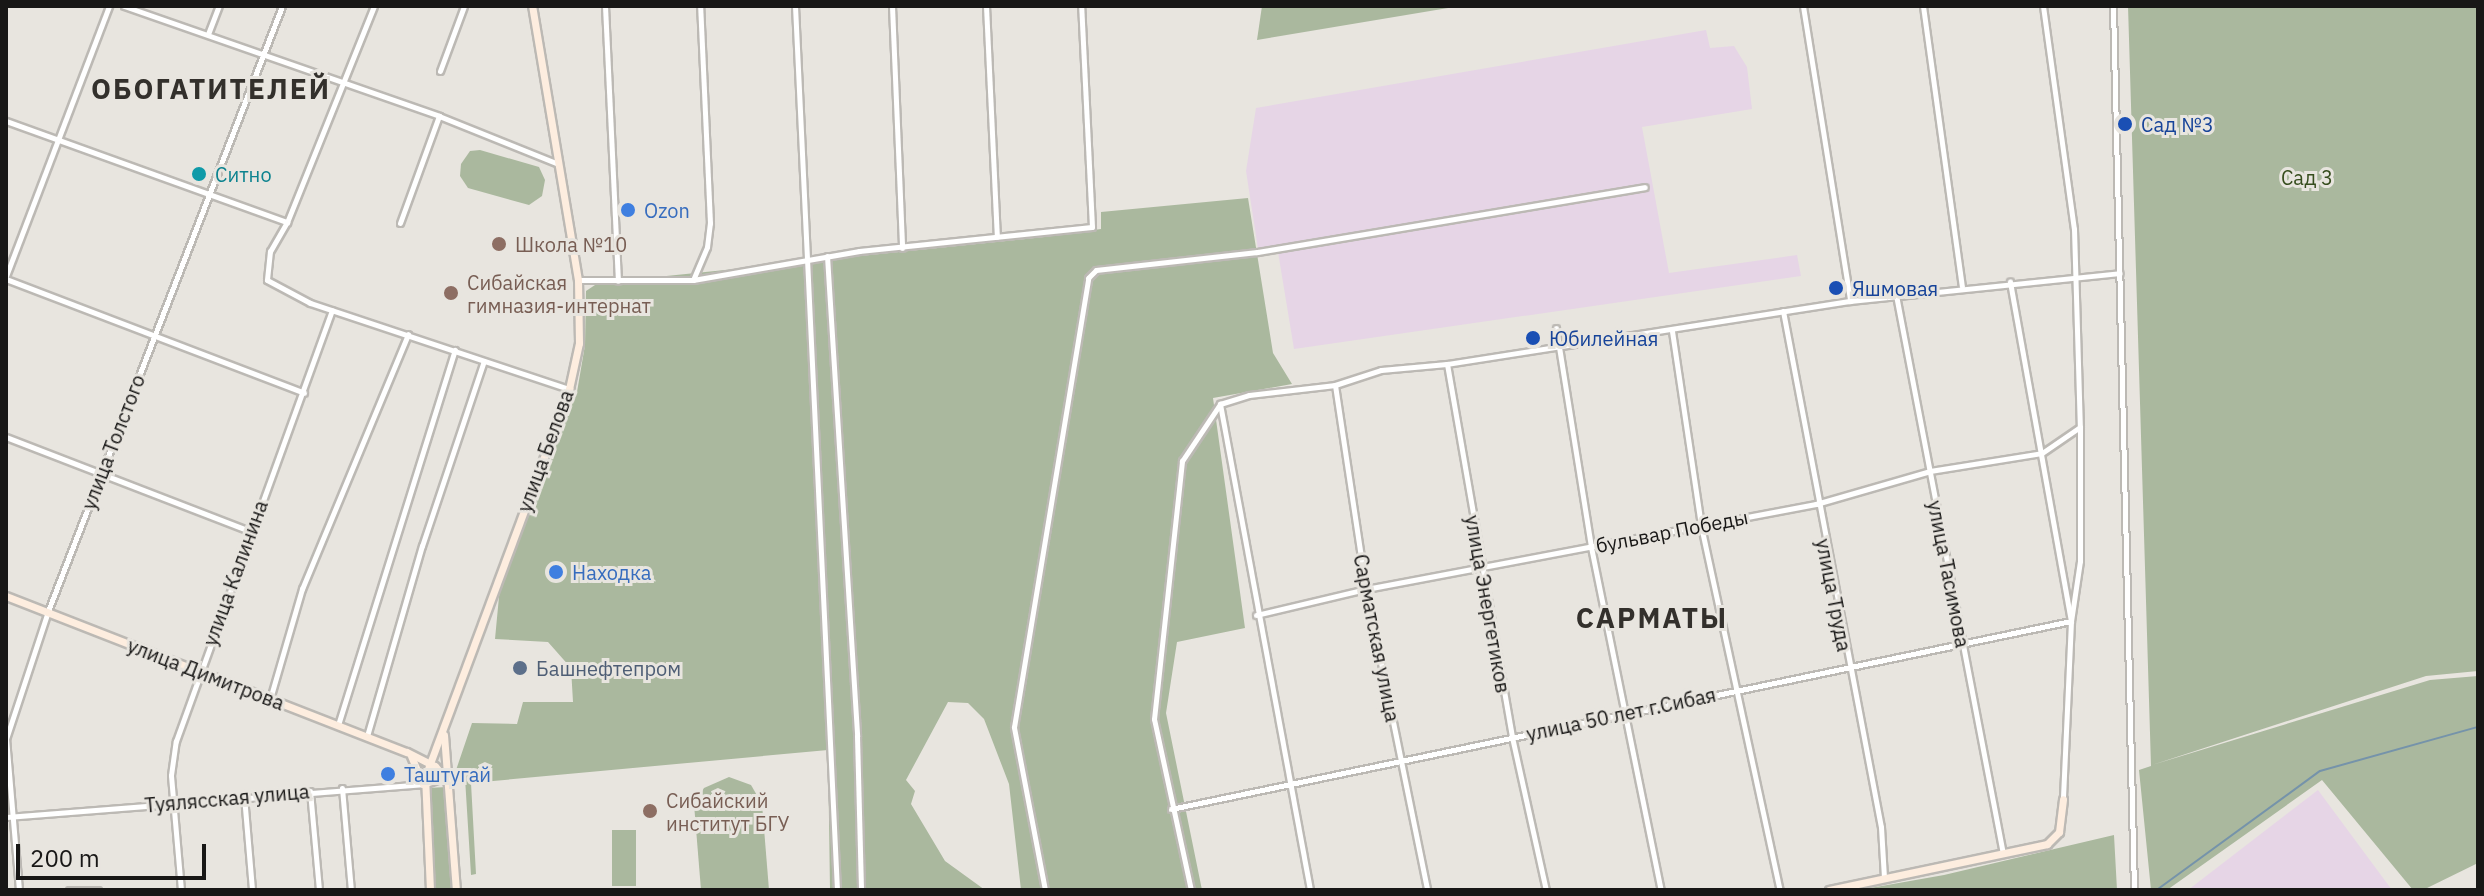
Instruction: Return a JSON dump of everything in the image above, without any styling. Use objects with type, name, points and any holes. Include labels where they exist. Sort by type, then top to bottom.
[{"type":"main road","name":"улица Белова","points":[[430,890],[423,784],[569,389],[579,343],[578,280],[532,6]]},
{"type":"main road","name":"улица Димитрова","points":[[6,596],[407,752],[430,763],[447,780]]},
{"type":"main road","name":"улица Белова","points":[[444,728],[456,890]]},
{"type":"main road","points":[[407,752],[419,765],[423,784]]},
{"type":"main road","name":"Туялясская улица","points":[[423,784],[447,780]]},
{"type":"main road","points":[[1829,890],[2003,854],[2054,839],[2063,799]]},
{"type":"street","points":[[109,6],[6,277],[304,393]]},
{"type":"street","points":[[124,6],[439,116],[556,163]]},
{"type":"street","points":[[208,34],[219,6]]},
{"type":"street","name":"улица Толстого","points":[[19,890],[9,817],[6,739],[48,611],[282,6]]},
{"type":"street","points":[[374,6],[287,222],[270,251],[267,280],[332,310],[569,389]]},
{"type":"street","points":[[440,71],[464,6]]},
{"type":"street","points":[[605,6],[618,281]]},
{"type":"street","points":[[693,280],[707,247],[710,223],[700,6]]},
{"type":"street","points":[[795,6],[804,260],[837,890]]},
{"type":"street","points":[[892,6],[902,248]]},
{"type":"street","points":[[986,6],[997,237]]},
{"type":"street","points":[[578,280],[693,280],[827,256],[1092,227],[1081,6]]},
{"type":"street","points":[[1803,6],[1850,301]]},
{"type":"street","points":[[1923,6],[1962,286]]},
{"type":"street","points":[[2043,6],[2074,229],[2080,427],[2080,561],[2071,621],[2063,799]]},
{"type":"street","points":[[2113,6],[2134,890]]},
{"type":"street","points":[[400,223],[439,116]]},
{"type":"street","points":[[6,121],[287,222]]},
{"type":"street","points":[[1045,890],[1014,727],[1088,278],[1096,270],[1257,252],[1645,187]]},
{"type":"street","points":[[827,256],[856,720],[861,890]]},
{"type":"street","points":[[1191,890],[1171,809],[1154,719],[1182,461],[1220,404],[1249,395],[1335,385],[1381,370],[1447,364],[1672,331],[1850,301],[2010,281],[2120,273]]},
{"type":"street","points":[[2010,281],[2071,621]]},
{"type":"street","name":"улица Тасимова","points":[[1896,295],[2003,854]]},
{"type":"street","name":"улица Калинина","points":[[181,890],[172,756],[199,672],[332,310]]},
{"type":"street","name":"улица Труда","points":[[1783,311],[1816,504],[1881,827],[1884,879]]},
{"type":"street","points":[[1556,328],[1591,547],[1661,890]]},
{"type":"street","points":[[1672,331],[1701,526],[1780,890]]},
{"type":"street","points":[[270,699],[302,589],[408,334]]},
{"type":"street","points":[[338,725],[455,350]]},
{"type":"street","points":[[367,736],[422,546],[484,361]]},
{"type":"street","name":"улица Энергетиков","points":[[1447,364],[1480,568],[1512,737],[1546,890]]},
{"type":"street","name":"Сарматская улица","points":[[1335,385],[1366,589],[1427,890]]},
{"type":"street","points":[[1220,404],[1256,615],[1310,890]]},
{"type":"street","name":"бульвар Победы","points":[[1256,615],[1366,589],[1816,504],[1930,471],[2042,453],[2080,427]]},
{"type":"street","points":[[6,437],[250,531]]},
{"type":"street","name":"улица 50 лет г.Сибая","points":[[1171,809],[1962,641],[2071,621]]},
{"type":"street","name":"Туялясская улица","points":[[9,817],[342,788],[423,784]]},
{"type":"street","points":[[342,788],[351,890]]},
{"type":"street","points":[[310,791],[319,890]]},
{"type":"street","points":[[244,796],[252,890]]},
{"type":"street","points":[[69,890],[98,890]]},
{"type":"shaded area","points":[[1706,30],[1710,48],[1734,46],[1747,67],[1752,109],[1642,127],[1669,273],[1797,255],[1801,276],[1294,349],[1278,252],[1259,255],[1246,171],[1256,108]]},
{"type":"shaded area","points":[[2318,790],[2392,890],[2188,890]]},
{"type":"green space","points":[[1262,6],[1460,6],[1257,40]]},
{"type":"green space","name":"Сад 3","points":[[2128,6],[2478,6],[2478,671],[2426,676],[2152,765],[2430,680],[2478,676],[2478,863],[2423,890],[2413,890],[2322,780],[2167,890],[2151,890],[2139,770],[2151,766]]},
{"type":"green space","points":[[480,150],[539,167],[545,180],[542,196],[529,205],[468,188],[460,176],[461,164],[470,151]]},
{"type":"green space","points":[[1248,198],[1273,353],[1292,384],[1213,398],[1245,628],[1177,642],[1166,713],[1202,890],[1021,890],[1009,784],[984,719],[968,703],[948,702],[906,780],[915,791],[911,804],[945,861],[985,890],[830,890],[828,750],[471,783],[476,874],[471,875],[465,778],[454,776],[472,723],[517,724],[523,702],[573,702],[571,668],[548,642],[495,639],[500,586],[577,392],[585,345],[586,291],[598,283],[1101,229],[1101,212]]},
{"type":"green space","points":[[729,777],[751,785],[762,804],[769,890],[701,890],[694,804],[704,788]]},
{"type":"green space","points":[[447,787],[452,890],[432,890],[427,788]]},
{"type":"green space","points":[[612,830],[636,830],[636,886],[612,886]]},
{"type":"green space","points":[[2114,835],[2117,890],[1859,890],[1944,875]]},
{"type":"waterway","points":[[2158,889],[2320,771],[2478,727]]},
{"type":"place","name":"Сад №3","points":[[2125,124]]},
{"type":"place","name":"Ситно","points":[[199,174]]},
{"type":"place","name":"Ozon","points":[[628,210]]},
{"type":"place","name":"Школа №10","points":[[499,244]]},
{"type":"place","name":"Яшмовая","points":[[1836,288]]},
{"type":"place","name":"Сибайская гимназия-интернат","points":[[451,293]]},
{"type":"place","name":"Юбилейная","points":[[1533,338]]},
{"type":"place","name":"Находка","points":[[556,572]]},
{"type":"place","name":"Башнефтепром","points":[[520,668]]},
{"type":"place","name":"Таштугай","points":[[388,774]]},
{"type":"place","name":"Сибайский институт БГУ","points":[[650,811]]},
{"type":"district","name":"ОБОГАТИТЕЛЕЙ","points":[[211,89]]},
{"type":"district","name":"САРМАТЫ","points":[[1652,618]]}]
